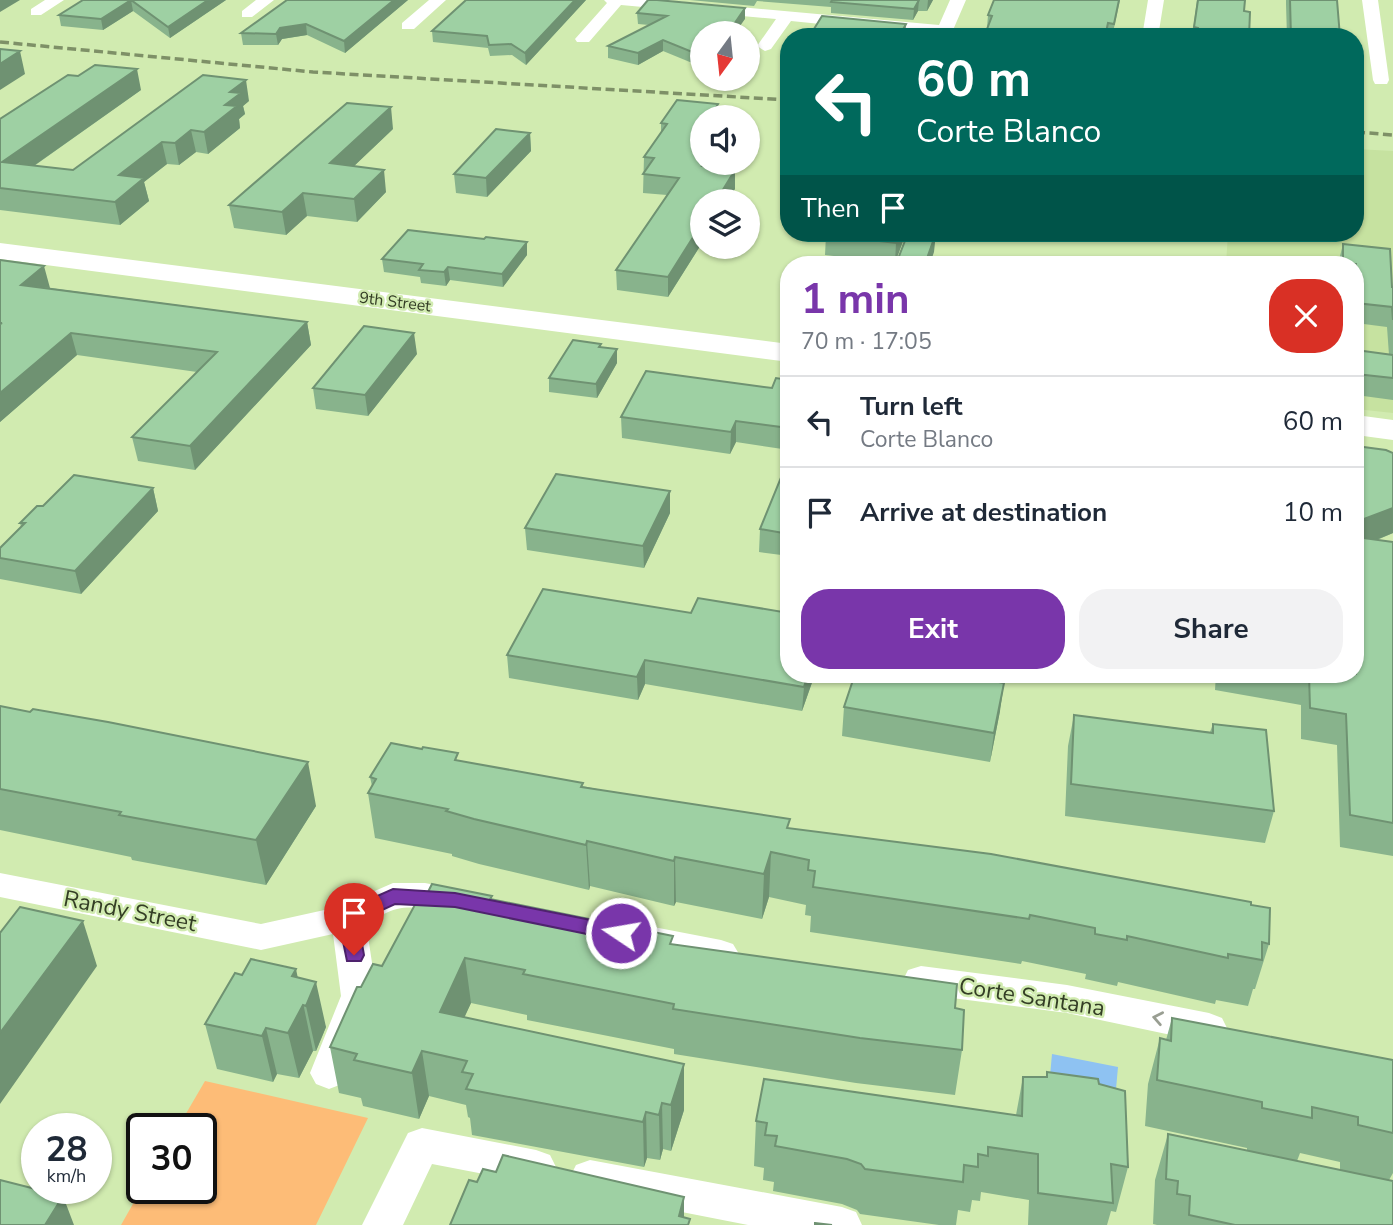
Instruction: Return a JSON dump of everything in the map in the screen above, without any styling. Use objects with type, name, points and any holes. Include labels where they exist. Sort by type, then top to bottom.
[{"type":"street","points":[[36,12],[55,0]]},
{"type":"street","points":[[247,14],[266,0]]},
{"type":"street","points":[[408,26],[438,0]]},
{"type":"street","points":[[583,39],[615,0],[898,28]]},
{"type":"street","points":[[946,28],[958,0]]},
{"type":"street","points":[[1151,28],[1156,0]]},
{"type":"street","points":[[1370,0],[1381,80]]},
{"type":"street","points":[[765,47],[788,16]]},
{"type":"street","name":"9th Street","points":[[0,251],[780,352]]},
{"type":"street","points":[[1364,426],[1393,430]]},
{"type":"street","name":"Randy Street","points":[[0,885],[277,935],[348,917]]},
{"type":"street","points":[[329,1073],[359,996],[348,917],[393,896],[425,896],[493,908]]},
{"type":"street","points":[[601,929],[748,957]]},
{"type":"street","name":"Corte Santana","points":[[892,976],[1068,999],[1239,1034]]},
{"type":"street","points":[[382,1225],[422,1145],[842,1225]]},
{"type":"shaded area","points":[[1364,149],[1393,151],[1393,413],[1364,410],[1364,256],[1227,256],[1227,242],[1364,242]]},
{"type":"shaded area","points":[[205,1081],[368,1118],[316,1225],[121,1225],[133,1204],[217,1204],[217,1113],[186,1113]]},
{"type":"water","points":[[1052,1054],[1118,1067],[1116,1089],[1050,1076]]},
{"type":"building","points":[[83,0],[131,0],[101,19],[59,15]]},
{"type":"building","points":[[131,0],[208,0],[168,27]]},
{"type":"building","points":[[287,0],[394,0],[344,41],[306,24],[280,28],[276,34],[241,33]]},
{"type":"building","points":[[466,0],[575,0],[525,53],[511,44],[489,45],[487,36],[432,31]]},
{"type":"building","points":[[648,0],[745,8],[736,21],[690,21],[690,51],[663,40],[638,53],[608,46],[667,16],[637,13]]},
{"type":"building","points":[[919,0],[914,9],[831,2]]},
{"type":"building","points":[[994,0],[1119,0],[1114,24],[1108,23],[1107,28],[987,28],[992,16],[988,15]]},
{"type":"building","points":[[1198,0],[1245,0],[1244,11],[1250,12],[1249,28],[1194,27]]},
{"type":"building","points":[[1290,0],[1337,0],[1339,28],[1291,28]]},
{"type":"building","points":[[822,16],[906,24],[904,28],[815,28]]},
{"type":"building","points":[[0,49],[20,51],[0,64]]},
{"type":"building","points":[[95,65],[137,69],[2,162],[73,170],[203,75],[246,80],[230,92],[241,93],[225,105],[237,106],[204,132],[191,130],[175,143],[162,142],[119,175],[144,178],[115,202],[0,188],[0,119],[68,75],[78,76]]},
{"type":"building","points":[[677,100],[718,104],[690,105],[690,175],[732,175],[723,189],[690,189],[690,242],[668,277],[616,270],[679,178],[643,174],[654,158],[644,157],[667,124],[661,123]]},
{"type":"building","points":[[347,103],[391,107],[330,163],[384,170],[354,199],[303,193],[282,212],[229,205]]},
{"type":"building","points":[[496,129],[530,133],[486,178],[454,174]]},
{"type":"building","points":[[408,230],[527,242],[502,274],[448,267],[444,272],[419,270],[423,264],[382,259]]},
{"type":"building","points":[[905,242],[933,242],[928,256],[899,256]]},
{"type":"building","points":[[1343,244],[1390,249],[1393,320],[1392,307],[1364,304],[1364,256],[1343,256]]},
{"type":"building","points":[[0,260],[44,266],[21,285],[307,322],[190,446],[132,437],[217,352],[71,333],[0,393]]},
{"type":"building","points":[[364,326],[414,333],[365,395],[313,388]]},
{"type":"building","points":[[573,340],[617,349],[596,384],[549,378]]},
{"type":"building","points":[[1364,351],[1393,355],[1393,378],[1364,375]]},
{"type":"building","points":[[646,371],[772,388],[776,378],[780,379],[780,427],[736,421],[731,432],[621,417]]},
{"type":"building","points":[[1364,447],[1393,453],[1393,508],[1364,519]]},
{"type":"building","points":[[556,474],[670,491],[643,546],[525,528]]},
{"type":"building","points":[[74,475],[153,488],[75,571],[0,558],[0,548],[25,523],[20,523],[37,506],[43,506]]},
{"type":"building","points":[[780,480],[780,532],[760,529]]},
{"type":"building","points":[[1364,538],[1393,542],[1393,823],[1350,815],[1346,714],[1310,708],[1309,683],[1364,683]]},
{"type":"building","points":[[543,589],[691,613],[698,598],[780,612],[780,683],[645,660],[637,677],[507,655]]},
{"type":"building","points":[[780,683],[805,683],[804,687]]},
{"type":"building","points":[[852,683],[1004,683],[994,733],[844,707]]},
{"type":"building","points":[[0,706],[108,722],[308,762],[256,840],[119,815],[121,812],[0,789]]},
{"type":"building","points":[[1074,715],[1213,733],[1213,724],[1266,730],[1274,811],[1071,784]]},
{"type":"building","points":[[391,743],[458,753],[455,760],[583,783],[581,787],[790,819],[787,828],[991,854],[1251,902],[1251,905],[1270,908],[1269,944],[1262,942],[1262,960],[1228,954],[1228,958],[1127,936],[1127,940],[1095,934],[1095,928],[1030,915],[1029,919],[813,887],[815,871],[808,870],[809,860],[771,852],[764,874],[675,857],[674,861],[587,841],[586,845],[474,819],[446,811],[448,809],[368,793],[376,779],[370,777]]},
{"type":"building","points":[[432,884],[492,896],[490,899],[673,936],[670,944],[957,984],[955,1008],[964,1010],[962,1050],[860,1038],[673,1009],[674,1004],[523,974],[525,970],[465,958],[440,1012],[684,1064],[671,1105],[662,1103],[659,1115],[646,1112],[643,1122],[466,1089],[473,1074],[462,1072],[467,1061],[422,1051],[412,1073],[354,1060],[357,1054],[330,1047],[357,987],[361,987],[373,964],[382,966],[418,899],[424,900]]},
{"type":"building","points":[[20,907],[83,921],[0,1033],[0,933]]},
{"type":"building","points":[[251,959],[296,969],[292,976],[316,982],[306,1006],[303,1005],[288,1033],[266,1028],[262,1036],[205,1024],[235,973],[242,975]]},
{"type":"building","points":[[1172,1018],[1393,1060],[1393,1133],[1358,1125],[1358,1117],[1312,1107],[1312,1118],[1262,1108],[1262,1102],[1157,1080],[1160,1038],[1171,1041]]},
{"type":"building","points":[[1047,1072],[1098,1079],[1099,1084],[1125,1091],[1128,1167],[1111,1164],[1113,1203],[1038,1193],[1038,1154],[988,1147],[988,1156],[978,1154],[978,1167],[964,1165],[963,1182],[865,1169],[861,1164],[847,1159],[775,1146],[777,1136],[765,1135],[767,1123],[756,1121],[764,1079],[1022,1116],[1023,1077],[1047,1077]]},
{"type":"building","points":[[1168,1134],[1393,1181],[1393,1225],[1235,1225],[1189,1215],[1190,1196],[1177,1194],[1178,1181],[1166,1179]]},
{"type":"building","points":[[503,1155],[684,1197],[679,1216],[690,1219],[688,1225],[450,1225],[469,1180],[477,1182],[483,1169],[496,1172]]},
{"type":"building","points":[[0,1180],[21,1185],[21,1204],[58,1204],[45,1225],[0,1225]]},
{"type":"railway","points":[[0,42],[313,72],[780,99]]},
{"type":"railway","points":[[1364,133],[1393,135]]},
{"type":"route","points":[[354,955],[348,917],[393,896],[455,900],[621,933]]}]
